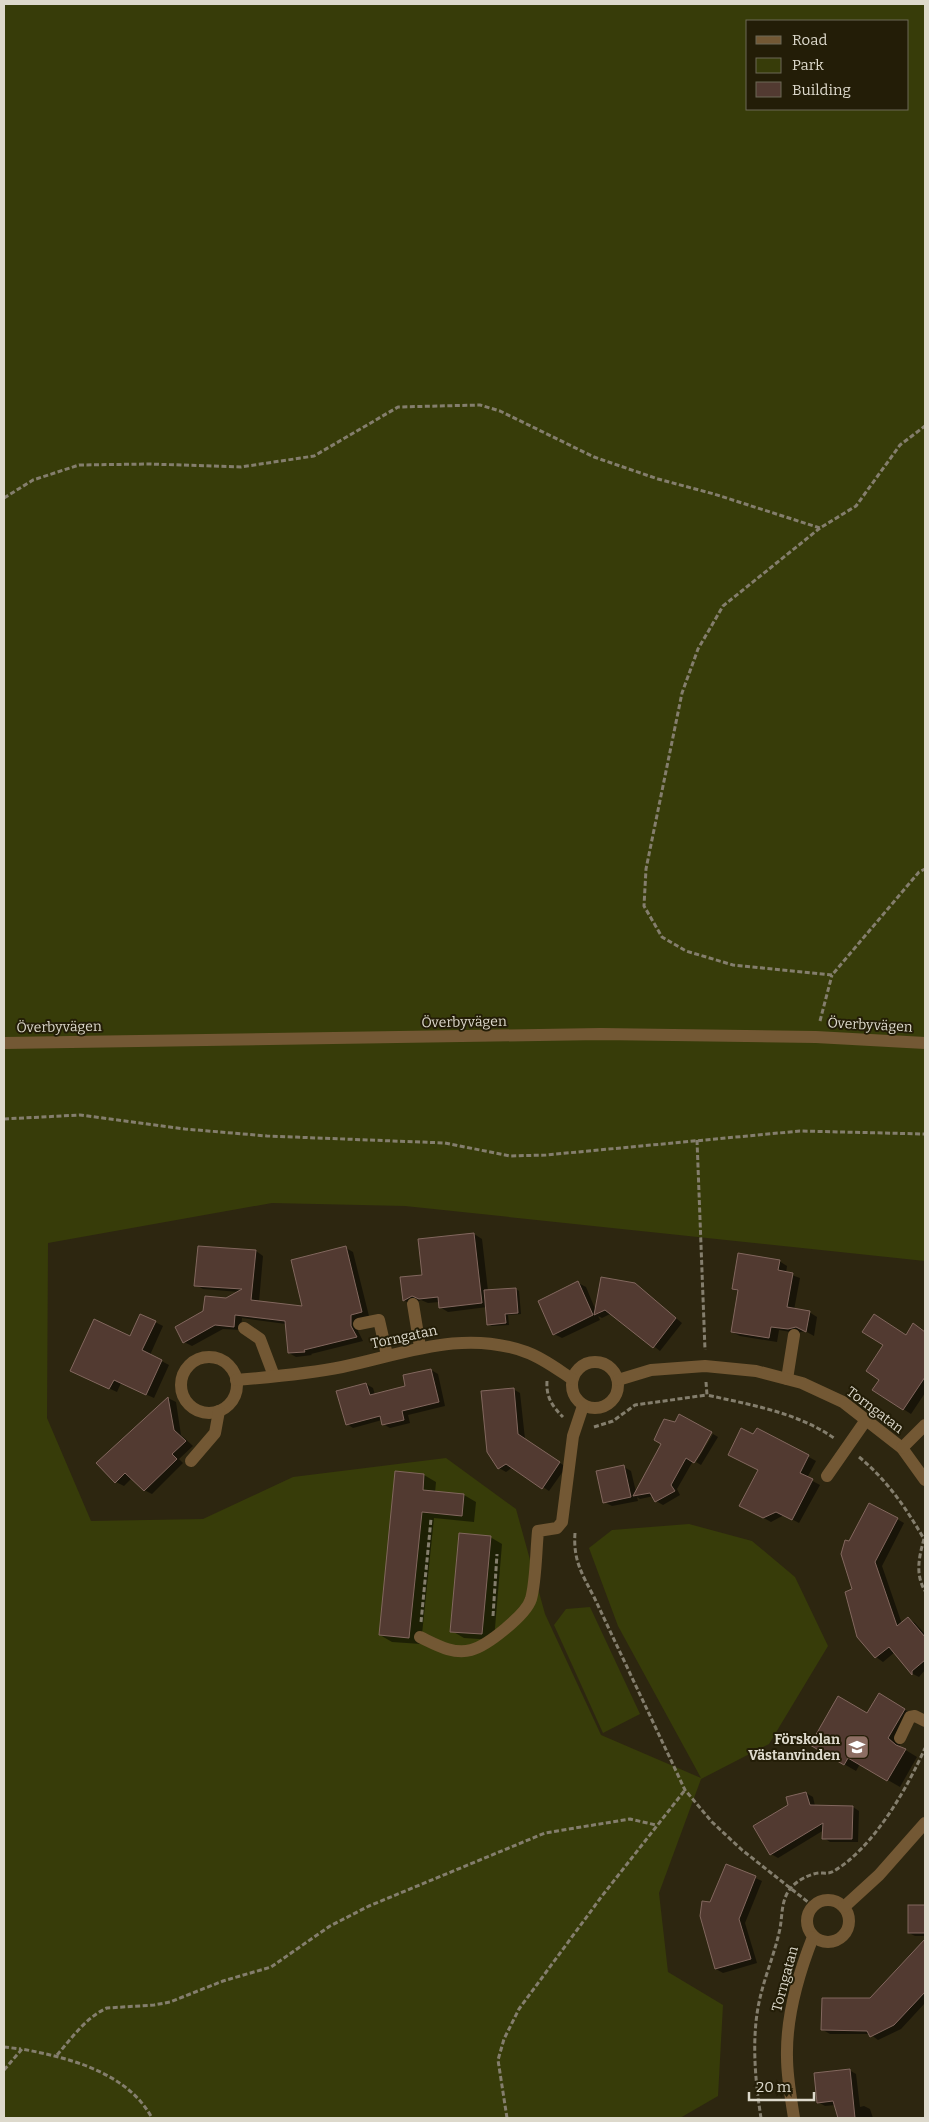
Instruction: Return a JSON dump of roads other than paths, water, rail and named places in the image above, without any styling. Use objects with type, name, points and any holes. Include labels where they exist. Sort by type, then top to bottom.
[{"type":"street","name":"Överbyvägen","points":[[4,1043],[601,1034],[816,1037],[925,1043]]},
{"type":"street","points":[[413,1304],[420,1347]]},
{"type":"street","points":[[359,1324],[379,1320],[388,1355]]},
{"type":"street","points":[[244,1328],[260,1340],[274,1376]]},
{"type":"street","points":[[787,1379],[794,1335]]},
{"type":"street","name":"Torngatan","points":[[236,1380],[341,1367],[420,1347],[462,1342],[497,1344],[526,1352],[549,1363],[572,1379]]},
{"type":"street","points":[[211,1358],[227,1365],[236,1380],[236,1390],[233,1399],[219,1411],[210,1413],[200,1412],[192,1408],[182,1392],[183,1374],[194,1361],[211,1358]]},
{"type":"street","points":[[588,1362],[596,1362],[610,1367],[618,1380],[616,1395],[605,1406],[598,1409],[583,1406],[573,1394],[572,1379],[581,1366],[588,1362]]},
{"type":"street","name":"Torngatan","points":[[618,1380],[651,1370],[705,1366],[756,1371],[802,1383],[842,1402],[902,1448],[925,1480]]},
{"type":"street","points":[[420,1637],[449,1650],[470,1650],[501,1633],[526,1609],[531,1598],[538,1531],[557,1528],[562,1522],[576,1425],[583,1406]]},
{"type":"street","points":[[192,1461],[215,1434],[219,1411]]},
{"type":"street","points":[[827,1476],[866,1420]]},
{"type":"street","points":[[902,1448],[925,1425]]},
{"type":"street","points":[[900,1738],[910,1717],[915,1716],[925,1721]]},
{"type":"street","points":[[844,1907],[879,1875],[925,1823]]},
{"type":"street","points":[[825,1900],[838,1903],[844,1907],[848,1914],[848,1928],[840,1939],[826,1943],[813,1937],[809,1932],[806,1918],[813,1906],[825,1900]]},
{"type":"street","name":"Torngatan","points":[[791,2117],[786,2057],[789,2022],[795,1991],[813,1937]]},
{"type":"place","name":"Förskolan Västanvinden","points":[[857,1747]]}]
